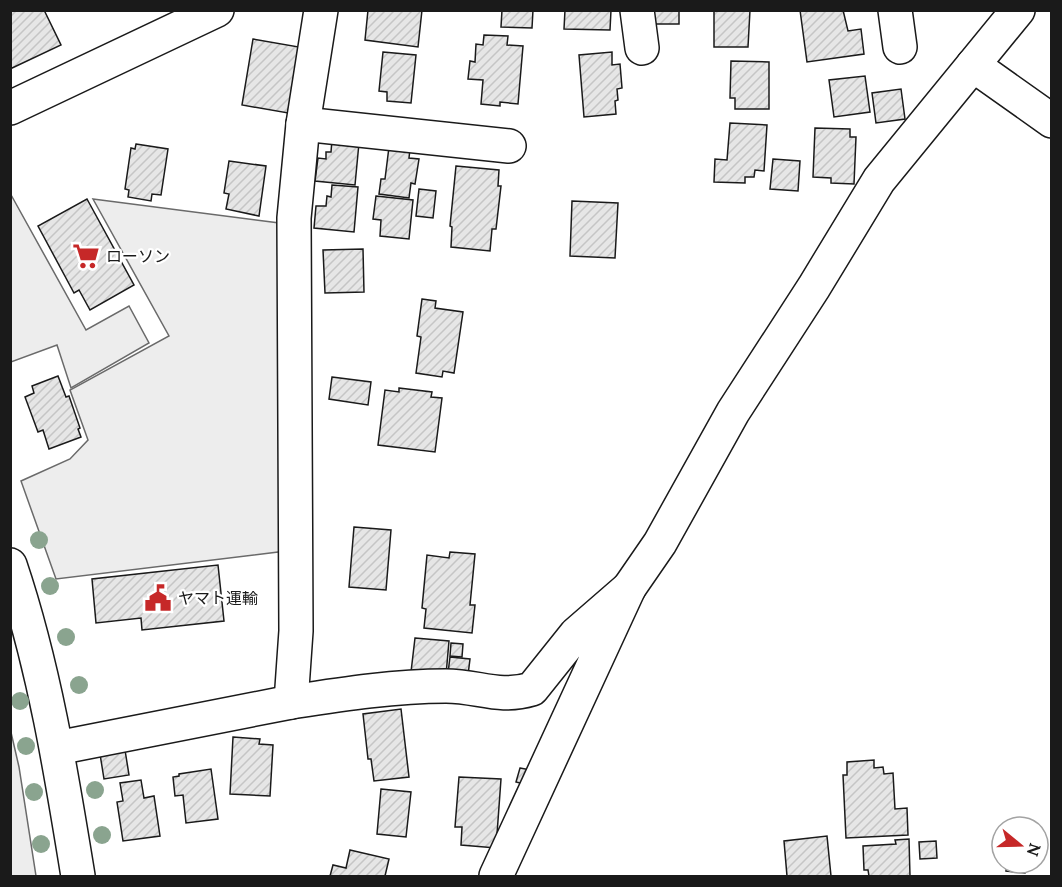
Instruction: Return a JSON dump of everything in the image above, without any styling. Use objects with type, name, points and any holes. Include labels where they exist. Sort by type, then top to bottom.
[{"type":"street","points":[[10,108],[217,10]]},
{"type":"street","points":[[291,702],[296,631],[294,218],[303,124],[321,10]]},
{"type":"street","points":[[637,10],[642,48]]},
{"type":"street","points":[[895,10],[900,47]]},
{"type":"street","points":[[496,876],[629,588],[660,543],[733,412],[814,287],[879,180],[1018,10]]},
{"type":"street","points":[[973,65],[1052,121]]},
{"type":"street","points":[[303,124],[509,146]]},
{"type":"street","points":[[10,565],[41,670],[57,747],[78,876]]},
{"type":"street","points":[[57,747],[291,702],[396,687],[450,686],[505,694],[532,689],[576,634],[629,588]]},
{"type":"shaded area","points":[[10,193],[86,330],[129,306],[149,343],[71,388],[57,345],[11,362]]},
{"type":"shaded area","points":[[93,199],[287,224],[286,551],[56,579],[21,481],[70,459],[88,440],[70,390],[169,336]]},
{"type":"shaded area","points":[[10,728],[19,767],[36,876],[11,876]]},
{"type":"building","points":[[10,10],[44,10],[61,45],[10,69]]},
{"type":"building","points":[[368,10],[422,10],[418,47],[365,40]]},
{"type":"building","points":[[502,10],[533,10],[532,28],[501,27]]},
{"type":"building","points":[[565,10],[611,10],[610,30],[564,29]]},
{"type":"building","points":[[654,10],[679,10],[679,24],[654,24]]},
{"type":"building","points":[[714,10],[750,10],[748,47],[714,47]]},
{"type":"building","points":[[800,10],[843,10],[848,31],[861,29],[864,54],[807,62]]},
{"type":"building","points":[[484,35],[508,36],[507,45],[523,46],[518,104],[500,102],[500,106],[481,104],[483,80],[468,79],[470,61],[475,62],[476,44],[483,45]]},
{"type":"building","points":[[253,39],[299,47],[288,113],[242,105]]},
{"type":"building","points":[[383,52],[416,55],[411,103],[387,101],[387,92],[379,91]]},
{"type":"building","points":[[612,52],[612,65],[620,64],[622,88],[617,89],[616,114],[584,117],[579,55]]},
{"type":"building","points":[[731,61],[769,62],[769,109],[735,109],[735,98],[730,98]]},
{"type":"building","points":[[865,76],[870,112],[834,117],[829,80]]},
{"type":"building","points":[[901,89],[905,119],[876,123],[872,93]]},
{"type":"building","points":[[730,123],[767,125],[764,171],[755,170],[754,177],[745,177],[745,183],[714,182],[715,159],[727,160]]},
{"type":"building","points":[[815,128],[850,129],[850,137],[856,137],[854,184],[831,183],[831,178],[813,177]]},
{"type":"building","points":[[332,140],[359,143],[355,185],[315,181],[318,158],[326,159],[326,152],[331,152]]},
{"type":"building","points":[[136,144],[168,149],[161,195],[152,194],[151,201],[128,197],[129,190],[125,189],[131,148],[135,149]]},
{"type":"building","points":[[389,147],[410,149],[409,158],[419,159],[415,184],[411,183],[409,198],[379,194],[381,179],[385,179]]},
{"type":"building","points":[[773,159],[800,161],[798,191],[770,189]]},
{"type":"building","points":[[229,161],[266,166],[259,216],[226,209],[229,194],[224,193]]},
{"type":"building","points":[[456,166],[499,170],[498,186],[501,186],[496,229],[492,229],[490,251],[451,247],[452,227],[450,226]]},
{"type":"building","points":[[332,185],[358,187],[354,232],[314,228],[316,206],[326,206],[327,196],[331,197]]},
{"type":"building","points":[[419,189],[436,191],[433,218],[416,216]]},
{"type":"building","points":[[376,196],[413,200],[409,239],[380,236],[381,220],[373,219]]},
{"type":"building","name":"ローソン","points":[[87,199],[134,285],[90,310],[79,290],[74,293],[38,226]]},
{"type":"building","points":[[572,201],[618,203],[615,258],[570,256]]},
{"type":"building","points":[[363,249],[364,292],[325,293],[323,250]]},
{"type":"building","points":[[422,299],[436,301],[435,308],[463,312],[454,373],[443,371],[442,377],[416,373],[421,337],[417,336]]},
{"type":"building","points":[[58,376],[66,397],[69,396],[81,437],[49,449],[43,430],[38,432],[25,397],[34,393],[32,386]]},
{"type":"building","points":[[332,377],[371,382],[368,405],[329,399]]},
{"type":"building","points":[[399,388],[432,392],[431,397],[442,398],[435,452],[378,445],[385,390],[399,392]]},
{"type":"building","points":[[354,527],[391,530],[386,590],[349,587]]},
{"type":"building","points":[[450,552],[475,554],[470,605],[475,605],[472,633],[424,628],[426,609],[422,608],[427,555],[449,558]]},
{"type":"building","name":"ヤマト運輸","points":[[218,565],[224,621],[142,630],[141,618],[96,623],[92,579]]},
{"type":"building","points":[[415,638],[449,641],[446,675],[411,672]]},
{"type":"building","points":[[451,643],[463,644],[462,657],[450,656]]},
{"type":"building","points":[[450,657],[470,659],[468,675],[448,673]]},
{"type":"building","points":[[401,709],[409,777],[374,781],[371,759],[368,759],[363,714]]},
{"type":"building","points":[[233,737],[260,739],[259,744],[273,745],[270,796],[230,794]]},
{"type":"building","points":[[125,750],[129,775],[104,779],[100,754]]},
{"type":"building","points":[[874,760],[874,768],[883,767],[884,774],[893,773],[895,809],[907,808],[908,835],[846,838],[843,775],[847,775],[847,762]]},
{"type":"building","points":[[520,768],[531,770],[528,785],[516,782]]},
{"type":"building","points":[[211,769],[218,819],[186,823],[183,795],[175,796],[173,777]]},
{"type":"building","points":[[459,777],[501,779],[496,848],[461,845],[462,827],[455,827]]},
{"type":"building","points":[[141,780],[144,798],[154,796],[160,836],[123,841],[117,802],[123,801],[120,783]]},
{"type":"building","points":[[381,789],[411,792],[406,837],[377,834]]},
{"type":"building","points":[[827,836],[831,876],[787,876],[784,841]]},
{"type":"building","points":[[909,839],[910,876],[869,876],[868,870],[864,870],[863,846],[896,844],[895,840]]},
{"type":"building","points":[[936,841],[937,858],[920,859],[919,842]]},
{"type":"building","points":[[350,850],[389,859],[385,876],[330,876],[333,865],[346,868]]},
{"type":"place","name":"ローソン","points":[[86,256]]},
{"type":"place","name":"ヤマト運輸","points":[[158,598]]}]
